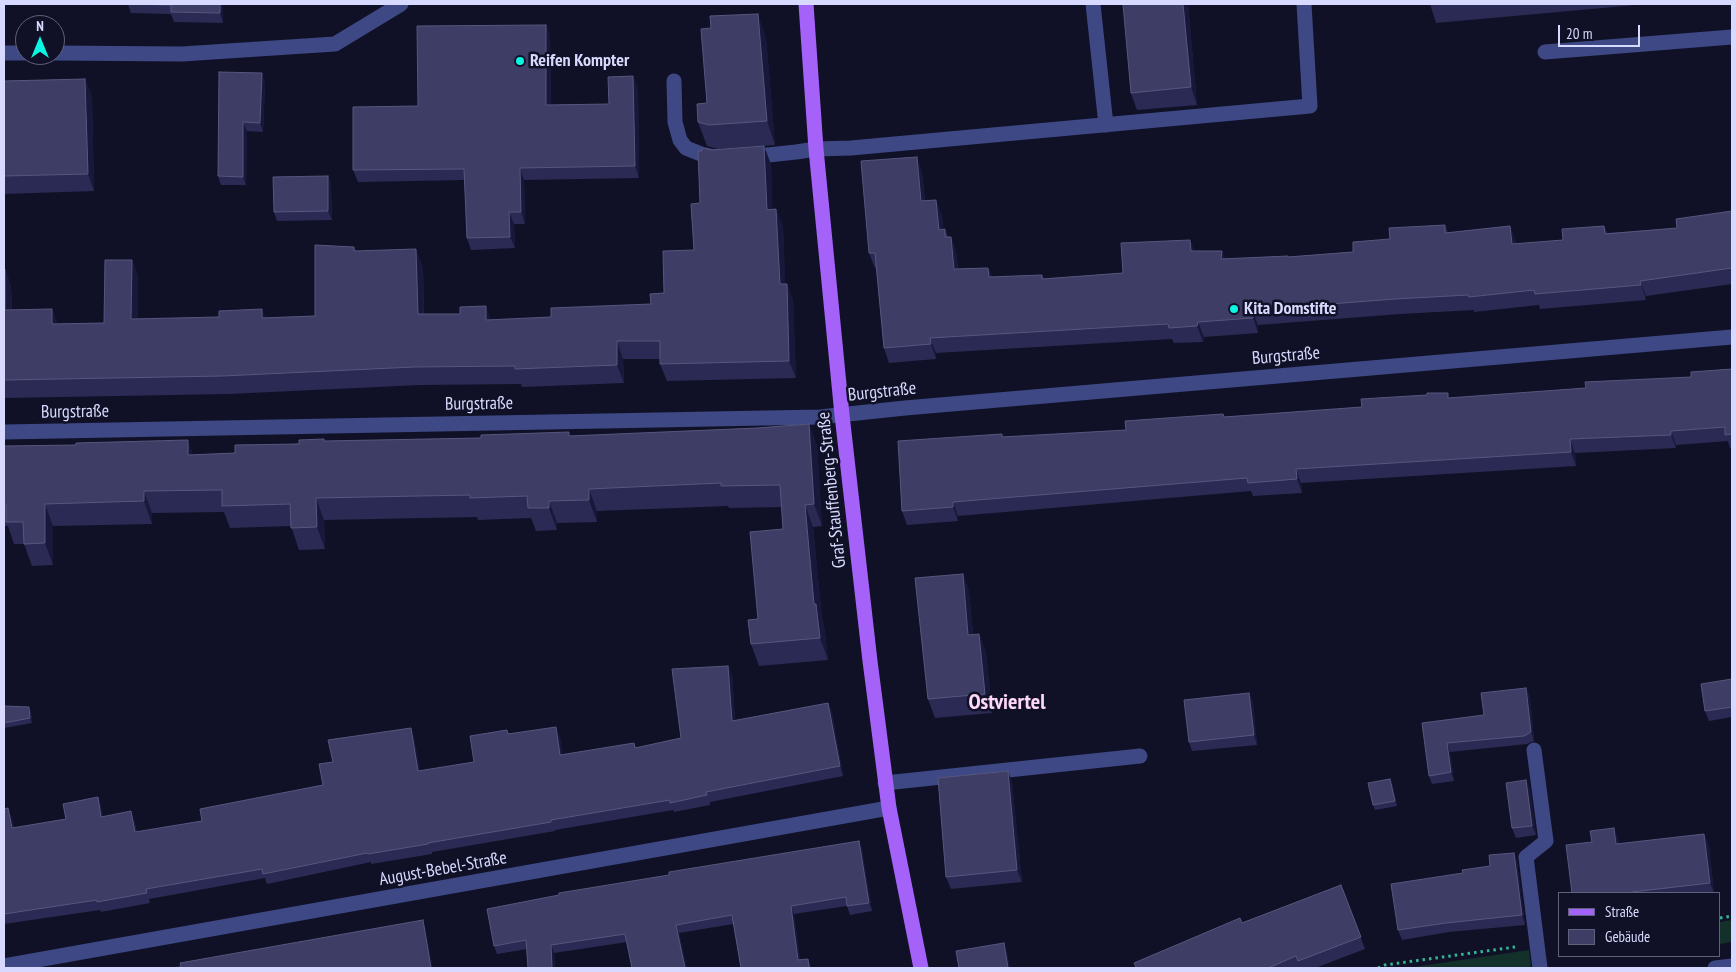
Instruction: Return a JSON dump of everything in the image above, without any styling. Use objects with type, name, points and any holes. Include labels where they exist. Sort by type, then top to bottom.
[{"type":"main road","name":"Graf-Stauffenberg-Straße","points":[[806,4],[816,149],[842,415],[885,783],[922,968]]},
{"type":"street","points":[[65,53],[182,54],[335,44],[401,4]]},
{"type":"street","points":[[1093,4],[1106,125]]},
{"type":"street","points":[[674,81],[675,122],[680,140],[686,148],[717,158],[748,157],[816,149],[852,148],[1310,106],[1304,4]]},
{"type":"street","points":[[1545,52],[1732,37]]},
{"type":"street","name":"Burgstraße","points":[[4,432],[820,417],[1732,337]]},
{"type":"street","points":[[1534,750],[1546,841],[1526,857],[1540,968]]},
{"type":"street","points":[[885,783],[1140,756]]},
{"type":"street","name":"August-Bebel-Straße","points":[[4,966],[889,808]]},
{"type":"street","points":[[1715,968],[1732,966]]},
{"type":"path","points":[[1378,968],[1536,944]]},
{"type":"green space","points":[[1732,920],[1732,942],[1721,944],[1721,922]]},
{"type":"green space","points":[[1529,950],[1531,968],[1407,968]]},
{"type":"building","points":[[128,4],[220,4],[220,13],[171,12],[171,5]]},
{"type":"building","points":[[1123,4],[1183,4],[1191,87],[1131,93]]},
{"type":"building","points":[[758,14],[767,121],[709,125],[698,122],[697,104],[707,103],[701,29],[711,28],[710,16]]},
{"type":"building","points":[[546,25],[546,105],[609,104],[608,77],[633,76],[635,166],[520,168],[521,212],[509,212],[510,237],[467,238],[464,169],[353,170],[353,107],[418,106],[417,26]]},
{"type":"building","points":[[219,72],[262,73],[260,123],[243,122],[243,177],[218,176]]},
{"type":"building","points":[[85,79],[88,174],[4,176],[4,81]]},
{"type":"building","points":[[764,146],[767,210],[776,209],[780,284],[787,284],[789,361],[660,364],[660,341],[617,341],[617,365],[515,369],[515,366],[414,367],[222,376],[4,380],[4,269],[5,310],[52,309],[52,324],[104,323],[105,260],[132,260],[131,319],[219,317],[219,311],[262,309],[262,318],[315,316],[315,245],[354,247],[354,251],[416,249],[418,314],[460,314],[460,307],[486,306],[486,320],[551,317],[551,308],[651,304],[650,294],[664,293],[663,251],[694,250],[691,204],[700,203],[698,151],[702,151],[702,148],[711,150]]},
{"type":"building","points":[[917,157],[921,201],[936,200],[939,230],[945,229],[945,237],[951,237],[954,269],[988,268],[989,277],[1042,275],[1042,279],[1123,273],[1121,243],[1190,240],[1191,251],[1222,251],[1221,259],[1288,257],[1353,252],[1353,242],[1390,239],[1389,228],[1445,225],[1445,233],[1510,226],[1512,244],[1563,240],[1562,229],[1604,226],[1605,234],[1677,228],[1676,219],[1732,211],[1732,268],[1640,281],[1641,285],[1535,294],[1534,290],[1469,297],[1468,295],[1395,299],[1252,310],[1253,318],[1198,322],[1197,326],[1169,328],[1168,324],[930,338],[931,344],[884,348],[875,253],[869,253],[861,161]]},
{"type":"building","points":[[328,176],[328,211],[274,212],[273,177]]},
{"type":"building","points":[[1732,369],[1732,434],[1725,435],[1725,427],[1671,431],[1671,435],[1570,439],[1571,452],[1296,469],[1297,479],[1248,483],[1247,478],[953,502],[953,507],[902,511],[898,441],[1002,434],[1002,437],[1126,430],[1125,421],[1223,414],[1224,417],[1362,407],[1361,399],[1427,395],[1427,393],[1448,393],[1448,398],[1586,388],[1585,382],[1691,377],[1691,372]]},
{"type":"building","points":[[809,424],[814,504],[805,505],[814,604],[816,604],[820,638],[751,644],[748,620],[758,619],[750,532],[783,529],[780,485],[721,486],[721,483],[589,489],[589,500],[549,501],[549,508],[528,508],[527,496],[470,498],[470,495],[316,498],[317,527],[291,528],[290,504],[222,506],[222,490],[144,491],[144,501],[45,504],[45,543],[24,544],[23,522],[6,522],[6,504],[4,504],[4,446],[188,440],[188,455],[235,453],[235,445],[299,444],[299,440],[481,438],[481,435],[569,432],[569,436]]},
{"type":"building","points":[[963,574],[968,635],[979,634],[985,694],[928,699],[915,578]]},
{"type":"building","points":[[728,666],[732,721],[828,703],[840,766],[706,792],[707,795],[670,803],[670,800],[551,820],[551,822],[367,853],[263,874],[262,869],[146,889],[147,893],[97,902],[97,900],[4,914],[4,809],[8,808],[12,828],[66,819],[63,804],[98,797],[101,817],[131,811],[135,832],[202,821],[200,809],[323,785],[319,764],[333,762],[328,740],[411,728],[418,771],[474,762],[470,736],[507,730],[508,734],[556,727],[560,755],[634,743],[635,748],[681,738],[672,669]]},
{"type":"building","points":[[1732,679],[1732,707],[1705,711],[1701,684]]},
{"type":"building","points":[[1526,688],[1531,732],[1524,736],[1447,743],[1451,772],[1429,776],[1422,723],[1484,715],[1481,693]]},
{"type":"building","points":[[1249,693],[1254,735],[1189,742],[1184,700]]},
{"type":"building","points":[[4,706],[29,707],[30,718],[4,723]]},
{"type":"building","points":[[1008,771],[1017,870],[946,877],[938,778]]},
{"type":"building","points":[[1390,779],[1395,801],[1373,805],[1368,783]]},
{"type":"building","points":[[1526,780],[1532,826],[1512,828],[1506,783]]},
{"type":"building","points":[[1614,828],[1616,844],[1704,834],[1710,883],[1632,892],[1572,892],[1566,845],[1592,842],[1590,831]]},
{"type":"building","points":[[859,841],[869,903],[847,906],[846,897],[791,906],[798,960],[808,959],[809,968],[741,968],[732,915],[676,925],[685,968],[632,968],[625,934],[551,945],[552,968],[528,968],[526,940],[494,946],[487,909],[559,895],[559,893],[669,875],[669,872]]},
{"type":"building","points":[[1514,853],[1522,915],[1398,930],[1391,884],[1463,873],[1462,870],[1490,866],[1489,855]]},
{"type":"building","points":[[1341,885],[1361,937],[1298,961],[1296,956],[1268,968],[1133,968],[1136,967],[1134,963],[1240,918],[1242,923]]},
{"type":"building","points":[[423,920],[431,968],[170,968],[181,967],[180,963]]},
{"type":"building","points":[[1004,943],[1008,968],[959,968],[956,951]]},
{"type":"place","name":"Reifen Kompter","points":[[520,61]]},
{"type":"place","name":"Kita Domstifte","points":[[1234,309]]},
{"type":"district","name":"Ostviertel","points":[[1007,703]]}]
